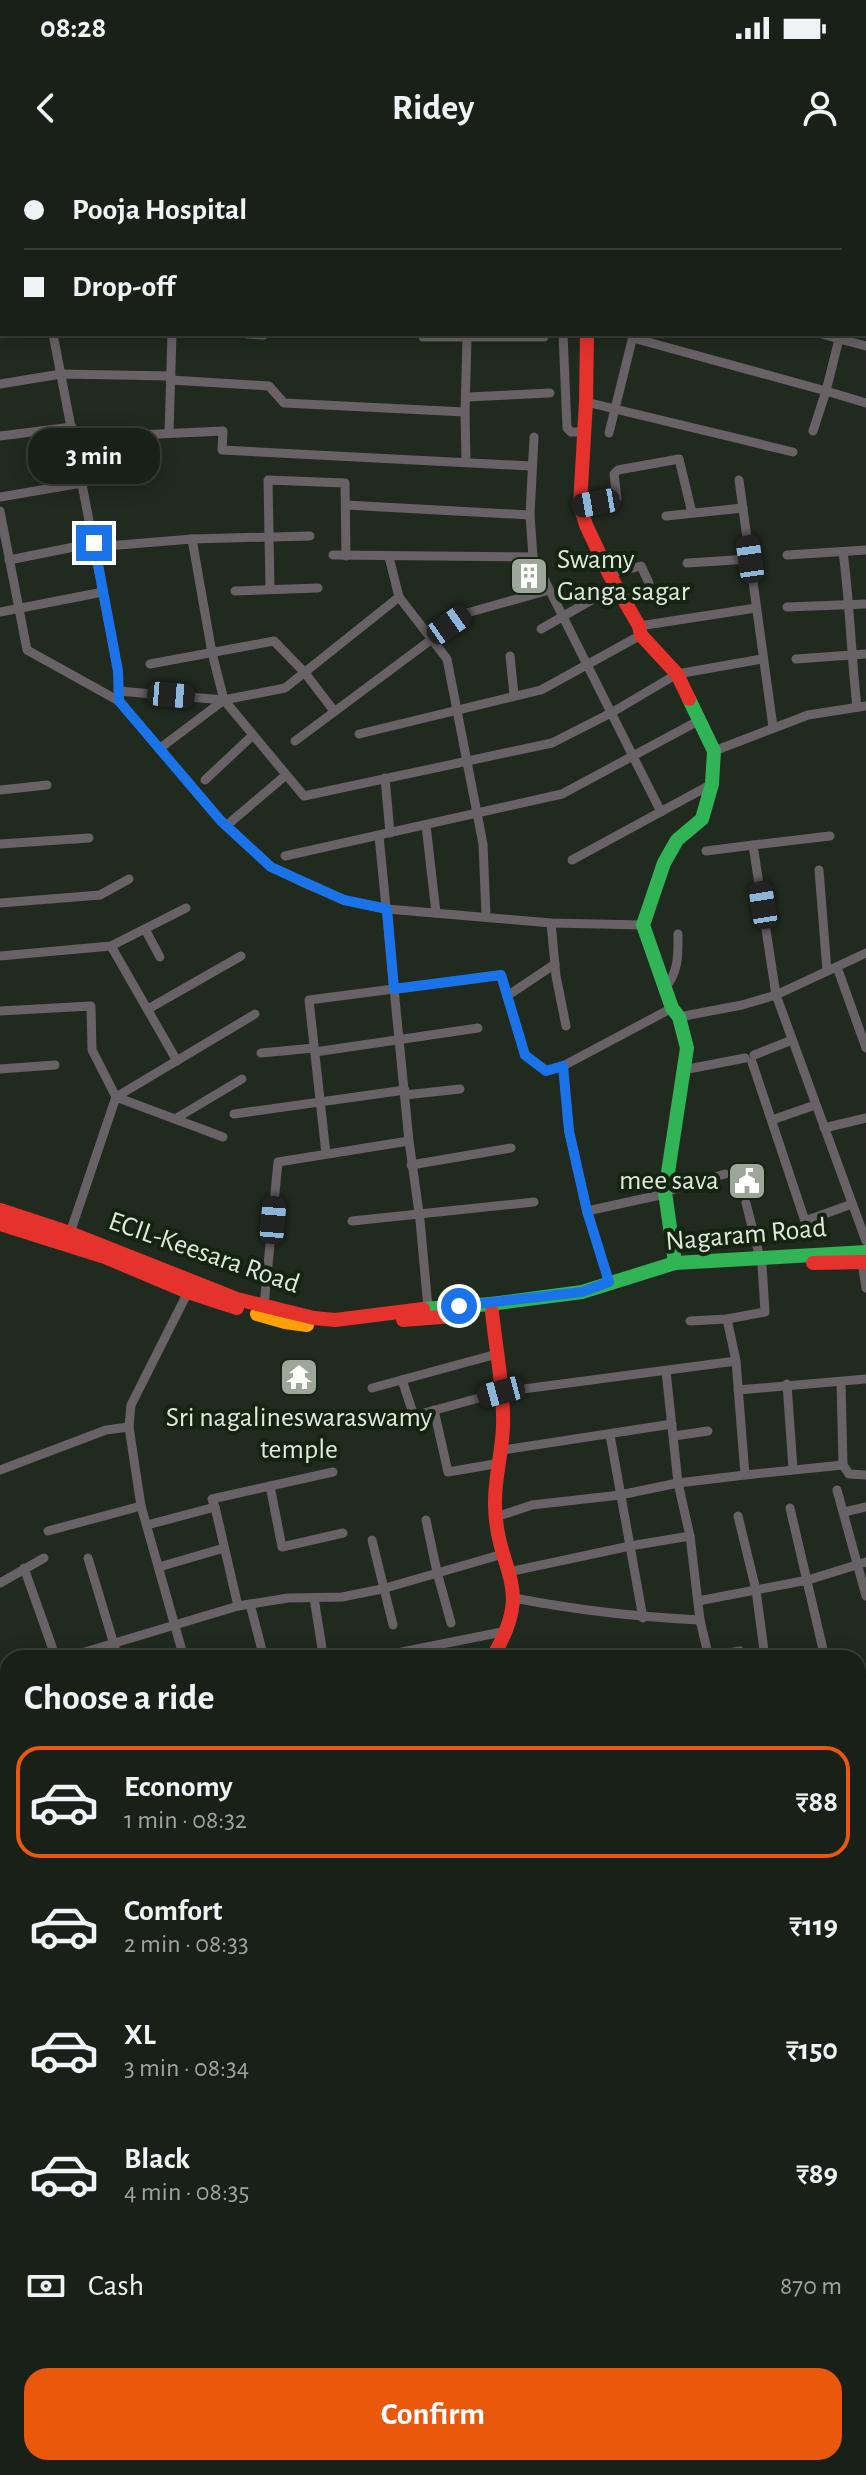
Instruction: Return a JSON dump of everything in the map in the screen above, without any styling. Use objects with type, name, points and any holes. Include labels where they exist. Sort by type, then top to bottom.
[{"type":"main road","points":[[587,336],[580,505],[586,525],[640,631],[677,674],[714,751],[712,784],[702,819],[677,840],[664,863],[643,925],[687,1048],[665,1193],[675,1263]]},
{"type":"main road","name":"ECIL-Keesara Road","points":[[1,1223],[70,1233],[188,1292],[285,1322],[332,1328],[491,1308]]},
{"type":"main road","name":"ECIL-Keesara Road","points":[[1,1223],[124,1259],[237,1299],[314,1318],[335,1320],[428,1308],[491,1308]]},
{"type":"main road","name":"Nagaram Road","points":[[491,1308],[582,1292],[675,1263],[865,1259]]},
{"type":"main road","name":"Nagaram Road","points":[[491,1308],[556,1306],[633,1282],[678,1272],[761,1262]]},
{"type":"main road","points":[[491,1308],[504,1422],[496,1483],[496,1517],[514,1598],[507,1631],[496,1650]]},
{"type":"street","points":[[53,336],[118,671],[118,696],[226,826],[271,867],[344,900],[387,909],[551,923],[643,925]]},
{"type":"street","points":[[169,433],[172,336]]},
{"type":"street","points":[[563,336],[567,428],[571,432],[583,432]]},
{"type":"street","points":[[609,433],[633,336],[866,403]]},
{"type":"street","points":[[829,336],[852,338],[866,346]]},
{"type":"street","points":[[423,337],[544,337]]},
{"type":"street","points":[[466,462],[467,338]]},
{"type":"street","points":[[813,431],[839,339]]},
{"type":"street","points":[[0,384],[61,374],[171,378],[269,386],[284,403],[465,412]]},
{"type":"street","points":[[467,397],[550,393]]},
{"type":"street","points":[[586,402],[793,452]]},
{"type":"street","points":[[0,436],[72,427]]},
{"type":"street","points":[[74,438],[223,431],[222,450],[531,466]]},
{"type":"street","points":[[534,437],[530,515],[533,557],[661,812]]},
{"type":"street","points":[[580,505],[617,498],[614,474],[618,470],[679,459],[692,513]]},
{"type":"street","points":[[270,589],[268,480],[345,483],[346,556]]},
{"type":"street","points":[[739,480],[773,727]]},
{"type":"street","points":[[0,497],[82,483]]},
{"type":"street","points":[[346,505],[530,515]]},
{"type":"street","points":[[666,516],[743,508]]},
{"type":"street","points":[[0,511],[27,650],[118,696],[224,700],[285,688],[399,597]]},
{"type":"street","points":[[9,560],[94,545],[310,536]]},
{"type":"street","points":[[192,539],[212,653],[224,700],[304,796],[552,743],[677,674],[762,659]]},
{"type":"street","points":[[787,555],[866,550]]},
{"type":"street","points":[[714,751],[808,715],[862,707],[851,655],[850,605],[843,552]]},
{"type":"street","points":[[333,555],[533,557]]},
{"type":"street","points":[[389,557],[399,597],[447,659],[483,844],[486,916]]},
{"type":"street","points":[[687,563],[750,559]]},
{"type":"street","points":[[541,629],[612,580],[641,566],[649,583]]},
{"type":"street","points":[[235,591],[318,588]]},
{"type":"street","points":[[295,741],[467,613],[549,590]]},
{"type":"street","points":[[0,612],[103,592]]},
{"type":"street","points":[[787,607],[866,604]]},
{"type":"street","points":[[359,734],[541,690],[640,631],[756,608]]},
{"type":"street","points":[[150,664],[274,641],[305,673],[334,711]]},
{"type":"street","points":[[796,659],[866,654]]},
{"type":"street","points":[[510,656],[514,695]]},
{"type":"street","points":[[159,749],[224,700]]},
{"type":"street","points":[[285,856],[562,794],[700,720]]},
{"type":"street","points":[[205,780],[253,735]]},
{"type":"street","points":[[226,826],[286,775]]},
{"type":"street","points":[[385,778],[390,833]]},
{"type":"street","points":[[572,860],[712,784]]},
{"type":"street","points":[[0,790],[47,785]]},
{"type":"street","points":[[426,825],[436,913]]},
{"type":"street","points":[[379,836],[428,1308]]},
{"type":"street","points":[[706,851],[830,836]]},
{"type":"street","points":[[0,844],[89,838]]},
{"type":"street","points":[[753,845],[776,995],[866,1241]]},
{"type":"street","points":[[819,870],[832,969],[866,1048]]},
{"type":"street","points":[[0,903],[100,895],[129,879]]},
{"type":"street","points":[[0,956],[111,946],[186,908]]},
{"type":"street","points":[[551,923],[566,1026]]},
{"type":"street","points":[[145,929],[160,957]]},
{"type":"street","points":[[665,988],[677,967],[678,934]]},
{"type":"street","points":[[111,946],[177,1061]]},
{"type":"street","points":[[326,1154],[309,1000],[501,975],[525,1055],[546,1071],[676,1013],[742,1005],[776,995],[866,953]]},
{"type":"street","points":[[148,1009],[241,956]]},
{"type":"street","points":[[507,996],[555,964]]},
{"type":"street","points":[[0,1011],[91,1006],[92,1050],[116,1097],[223,1137]]},
{"type":"street","points":[[70,1233],[116,1097],[255,1014]]},
{"type":"street","points":[[261,1053],[315,1050],[478,1028]]},
{"type":"street","points":[[683,1070],[750,1058],[792,1040]]},
{"type":"street","points":[[750,1058],[805,1221],[852,1204]]},
{"type":"street","points":[[0,1069],[55,1065]]},
{"type":"street","points":[[563,1066],[569,1131],[587,1211],[609,1282]]},
{"type":"street","points":[[175,1119],[242,1079]]},
{"type":"street","points":[[234,1114],[320,1102],[460,1089]]},
{"type":"street","points":[[772,1120],[815,1105]]},
{"type":"street","points":[[824,1128],[866,1118]]},
{"type":"street","points":[[264,1306],[278,1162],[409,1141]]},
{"type":"street","points":[[411,1165],[511,1148]]},
{"type":"street","points":[[587,1211],[665,1193],[725,1174]]},
{"type":"street","points":[[352,1221],[534,1202]]},
{"type":"street","points":[[690,1321],[727,1319],[765,1312],[761,1262],[746,1203]]},
{"type":"street","points":[[865,1259],[866,1288]]},
{"type":"street","points":[[182,1650],[141,1506],[129,1427],[131,1405],[188,1292]]},
{"type":"street","points":[[727,1319],[736,1361],[745,1475]]},
{"type":"street","points":[[372,1388],[497,1354]]},
{"type":"street","points":[[384,1424],[501,1392],[736,1361]]},
{"type":"street","points":[[666,1371],[678,1483],[690,1536],[700,1620],[707,1650]]},
{"type":"street","points":[[738,1390],[866,1379]]},
{"type":"street","points":[[402,1380],[414,1416]]},
{"type":"street","points":[[841,1382],[843,1465],[849,1474],[866,1475]]},
{"type":"street","points":[[787,1384],[793,1469]]},
{"type":"street","points":[[434,1410],[448,1472],[501,1456],[672,1424]]},
{"type":"street","points":[[0,1470],[106,1430],[129,1427]]},
{"type":"street","points":[[674,1436],[708,1431]]},
{"type":"street","points":[[610,1435],[643,1618]]},
{"type":"street","points":[[496,1517],[532,1505],[620,1495],[678,1483],[843,1465]]},
{"type":"street","points":[[238,1606],[212,1499],[333,1472]]},
{"type":"street","points":[[270,1486],[282,1547],[343,1533]]},
{"type":"street","points":[[837,1490],[862,1563],[866,1596]]},
{"type":"street","points":[[48,1531],[141,1506]]},
{"type":"street","points":[[147,1525],[215,1507]]},
{"type":"street","points":[[844,1512],[866,1507]]},
{"type":"street","points":[[790,1508],[823,1650]]},
{"type":"street","points":[[738,1516],[756,1590],[764,1650]]},
{"type":"street","points":[[426,1520],[451,1623]]},
{"type":"street","points":[[508,1572],[690,1536]]},
{"type":"street","points":[[372,1540],[393,1625]]},
{"type":"street","points":[[159,1567],[224,1548]]},
{"type":"street","points":[[91,1650],[238,1606],[288,1598],[342,1597],[382,1589],[503,1554]]},
{"type":"street","points":[[0,1583],[44,1558]]},
{"type":"street","points":[[88,1558],[115,1650]]},
{"type":"street","points":[[698,1601],[808,1580],[862,1563]]},
{"type":"street","points":[[24,1568],[53,1650]]},
{"type":"street","points":[[314,1598],[322,1648]]},
{"type":"street","points":[[514,1598],[643,1618],[700,1620]]},
{"type":"street","points":[[250,1604],[262,1650]]},
{"type":"street","points":[[412,1650],[507,1631]]},
{"type":"traffic: fast","points":[[675,1263],[665,1192],[687,1048],[679,1017],[672,1008],[643,925],[664,863],[677,840],[702,819],[712,784],[714,751],[689,699]]},
{"type":"traffic: fast","points":[[423,1309],[582,1292],[675,1263],[866,1252]]},
{"type":"traffic: slow","points":[[257,1314],[307,1325]]},
{"type":"traffic: jam","points":[[587,336],[580,505],[586,525],[641,635],[677,674],[689,699]]},
{"type":"traffic: jam","points":[[0,1210],[70,1233],[237,1299],[314,1318],[335,1320],[423,1309]]},
{"type":"traffic: jam","points":[[0,1224],[105,1257],[188,1292],[237,1308]]},
{"type":"traffic: jam","points":[[813,1263],[866,1262]]},
{"type":"traffic: jam","points":[[492,1312],[503,1413],[495,1506],[497,1529],[513,1596],[505,1633],[496,1650]]},
{"type":"traffic: jam","points":[[403,1320],[466,1315]]},
{"type":"place","name":"Swamy Ganga sagar","points":[[529,576]]},
{"type":"place","name":"mee sava","points":[[747,1181]]},
{"type":"place","name":"Sri nagalineswaraswamy temple","points":[[299,1377]]},
{"type":"route","points":[[94,543],[118,671],[119,701],[221,821],[271,867],[344,900],[387,909],[394,989],[501,975],[525,1055],[546,1071],[563,1066],[569,1131],[587,1211],[609,1282],[582,1292],[459,1306]]}]
